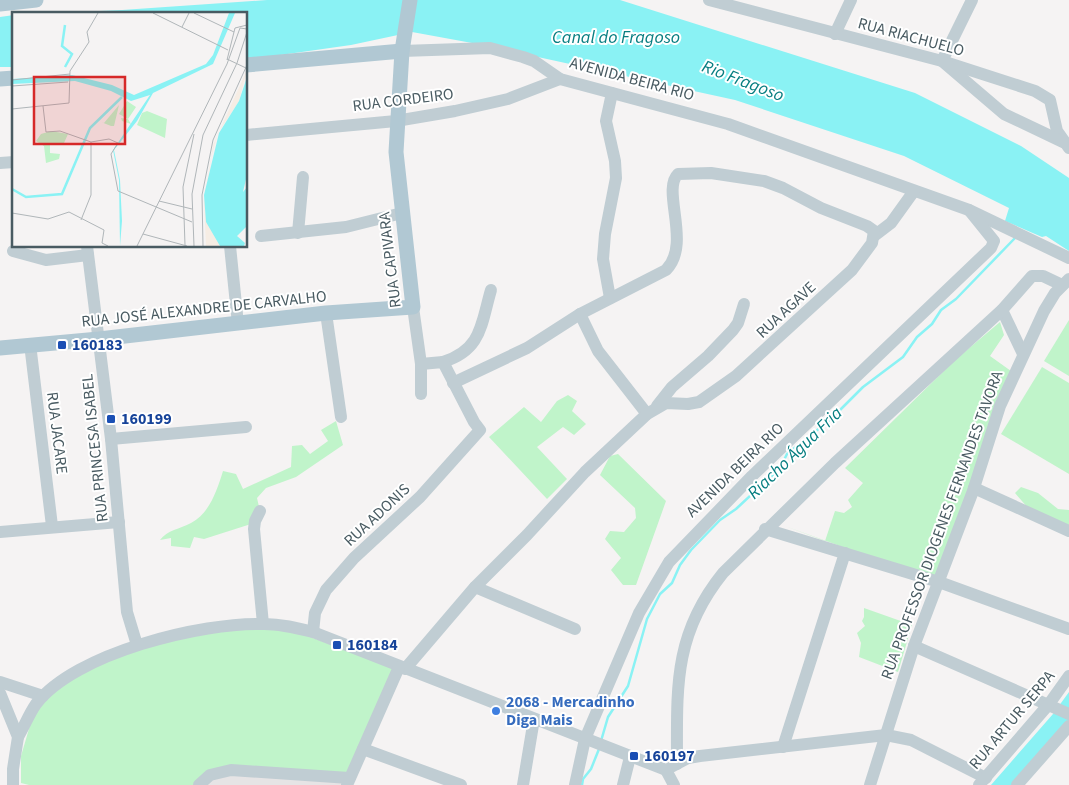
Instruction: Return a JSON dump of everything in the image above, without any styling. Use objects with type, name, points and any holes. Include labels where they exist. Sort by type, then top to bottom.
[{"type":"main road","points":[[0,4],[36,0]]},
{"type":"main road","name":"RUA CAPIVARA","points":[[410,0],[403,45],[396,121],[397,170],[413,307]]},
{"type":"main road","name":"AVENIDA BEIRA RIO","points":[[248,65],[403,45]]},
{"type":"main road","name":"RUA JOSÉ ALEXANDRE DE CARVALHO","points":[[0,348],[100,339],[326,313],[413,307]]},
{"type":"street","name":"RUA RIACHUELO","points":[[709,0],[735,3],[835,34],[942,61],[1046,96],[1050,100],[1056,128],[1066,145]]},
{"type":"street","points":[[835,34],[851,0]]},
{"type":"street","points":[[972,0],[942,61],[1004,114],[1066,145]]},
{"type":"street","name":"AVENIDA BEIRA RIO","points":[[403,45],[490,48],[534,61],[560,79],[728,124],[970,210],[1069,258]]},
{"type":"street","name":"RUA CORDEIRO","points":[[248,135],[396,121],[508,100],[560,79]]},
{"type":"street","points":[[610,298],[603,259],[605,234],[616,178],[616,161],[606,121],[612,93]]},
{"type":"street","points":[[443,362],[453,383],[527,348],[580,314],[658,275],[671,265],[676,254],[677,240],[673,196],[674,178],[684,172],[712,173],[764,182],[783,188],[821,208],[867,226],[874,231],[874,236],[891,223],[914,191]]},
{"type":"street","points":[[298,233],[303,177]]},
{"type":"street","name":"AVENIDA BEIRA RIO","points":[[575,785],[587,739],[639,613],[669,562],[752,476],[991,248],[994,241],[970,210]]},
{"type":"street","points":[[261,236],[346,227],[402,213]]},
{"type":"street","name":"RUA AGAVE","points":[[651,411],[669,402],[688,404],[699,402],[736,376],[852,270],[865,254],[874,236]]},
{"type":"street","points":[[230,248],[238,324]]},
{"type":"street","points":[[13,251],[46,260],[87,251]]},
{"type":"street","name":"RUA PRINCESA ISABEL","points":[[87,251],[100,339],[119,522],[126,612],[137,645]]},
{"type":"street","points":[[674,785],[672,767],[680,666],[691,624],[709,590],[765,529],[932,372],[1002,310],[1033,276],[1043,276],[1065,282]]},
{"type":"street","name":"RUA PROFESSOR DIOGENES FERNANDES TAVORA","points":[[870,785],[914,646],[940,582],[974,488],[1000,406],[1044,311],[1065,282]]},
{"type":"street","points":[[421,364],[443,362],[465,352],[475,342],[491,290]]},
{"type":"street","points":[[199,785],[210,775],[231,770],[348,781],[402,668],[475,587],[527,535],[585,472],[651,411],[672,387],[733,330],[738,323],[744,304]]},
{"type":"street","name":"RUA CAPIVARA","points":[[413,307],[421,364],[421,394]]},
{"type":"street","points":[[1002,310],[1023,354]]},
{"type":"street","points":[[326,313],[342,417]]},
{"type":"street","points":[[580,314],[598,351],[651,411]]},
{"type":"street","name":"RUA JACARE","points":[[30,344],[52,526]]},
{"type":"street","name":"RUA ADONIS","points":[[313,632],[315,613],[326,590],[354,558],[420,498],[480,430],[453,383]]},
{"type":"street","points":[[110,439],[246,427]]},
{"type":"street","points":[[974,488],[1069,531]]},
{"type":"street","points":[[260,511],[255,521],[254,529],[262,624]]},
{"type":"street","points":[[0,532],[52,526],[119,522]]},
{"type":"street","points":[[765,529],[940,582],[1069,629]]},
{"type":"street","points":[[783,747],[845,553]]},
{"type":"street","points":[[475,587],[575,629]]},
{"type":"street","points":[[13,785],[13,769],[18,738],[36,704],[43,696],[81,668],[137,645],[205,628],[262,624],[313,632],[630,757],[672,767],[688,758],[886,735],[911,740],[982,781]]},
{"type":"street","points":[[914,646],[1069,714]]},
{"type":"street","name":"RUA ARTUR SERPA","points":[[982,781],[1052,706],[1069,676]]},
{"type":"street","points":[[0,682],[43,696]]},
{"type":"street","points":[[0,693],[18,738]]},
{"type":"street","points":[[524,785],[534,719]]},
{"type":"street","points":[[1017,785],[1069,726]]},
{"type":"street","points":[[363,749],[461,785]]},
{"type":"street","points":[[623,785],[630,757]]},
{"type":"shaded area","points":[[211,770],[347,774],[342,785],[193,785]]},
{"type":"green space","points":[[1069,320],[1069,376],[1044,361]]},
{"type":"green space","points":[[1000,322],[1004,335],[990,356],[1011,371],[939,582],[825,541],[835,511],[844,513],[852,507],[848,500],[863,483],[845,468],[955,360]]},
{"type":"green space","points":[[1042,367],[1069,383],[1069,474],[1001,434]]},
{"type":"green space","points":[[568,395],[577,401],[572,411],[586,424],[574,435],[563,427],[537,447],[567,479],[547,499],[489,437],[524,407],[541,422],[557,401]]},
{"type":"green space","points":[[336,421],[343,445],[296,477],[266,488],[257,498],[260,511],[251,524],[204,539],[194,537],[190,548],[171,546],[171,538],[160,540],[166,534],[198,519],[212,500],[223,471],[236,474],[243,489],[291,467],[292,446],[302,445],[310,454],[328,441],[321,430]]},
{"type":"green space","points":[[618,454],[666,501],[636,585],[623,585],[611,570],[621,558],[605,539],[610,531],[624,532],[636,518],[635,508],[600,475],[610,456]]},
{"type":"green space","points":[[1021,487],[1038,493],[1058,509],[1069,510],[1069,530],[1035,516],[1015,493]]},
{"type":"green space","points":[[864,608],[912,625],[898,672],[859,657],[861,643],[857,633],[865,626],[862,621]]},
{"type":"green space","points":[[280,626],[395,668],[352,774],[211,770],[193,785],[29,785],[21,783],[21,756],[36,705],[72,676],[143,644],[199,630]]},
{"type":"water","name":"Canal do Fragoso","points":[[267,0],[620,0],[915,93],[1021,146],[1069,178],[1069,251],[1046,236],[1042,237],[1005,221],[1009,208],[904,156],[735,100],[483,45],[412,32],[351,45],[248,60],[248,12],[77,12]]},
{"type":"water","points":[[12,15],[12,67],[0,67],[0,17]]},
{"type":"water","points":[[1069,692],[1069,720],[1012,785],[991,785],[1053,714]]},
{"type":"waterway","name":"Riacho Água Fria","points":[[601,741],[608,717],[628,686],[647,619],[660,594],[672,583],[680,565],[691,550],[720,520],[736,509],[780,468],[787,454],[831,419],[863,387],[903,357],[917,337],[932,324],[941,310],[956,299],[1015,238]]},
{"type":"waterway","name":"Riacho Água Fria","points":[[582,785],[583,779],[591,769],[599,749]]},
{"type":"place","name":"160183","points":[[62,345]]},
{"type":"place","name":"160199","points":[[111,419]]},
{"type":"place","name":"160184","points":[[337,645]]},
{"type":"place","name":"2068 - Mercadinho Diga Mais","points":[[496,711]]},
{"type":"place","name":"160197","points":[[634,756]]},
{"type":"water label","name":"Rio Fragoso","points":[[743,81]]}]
